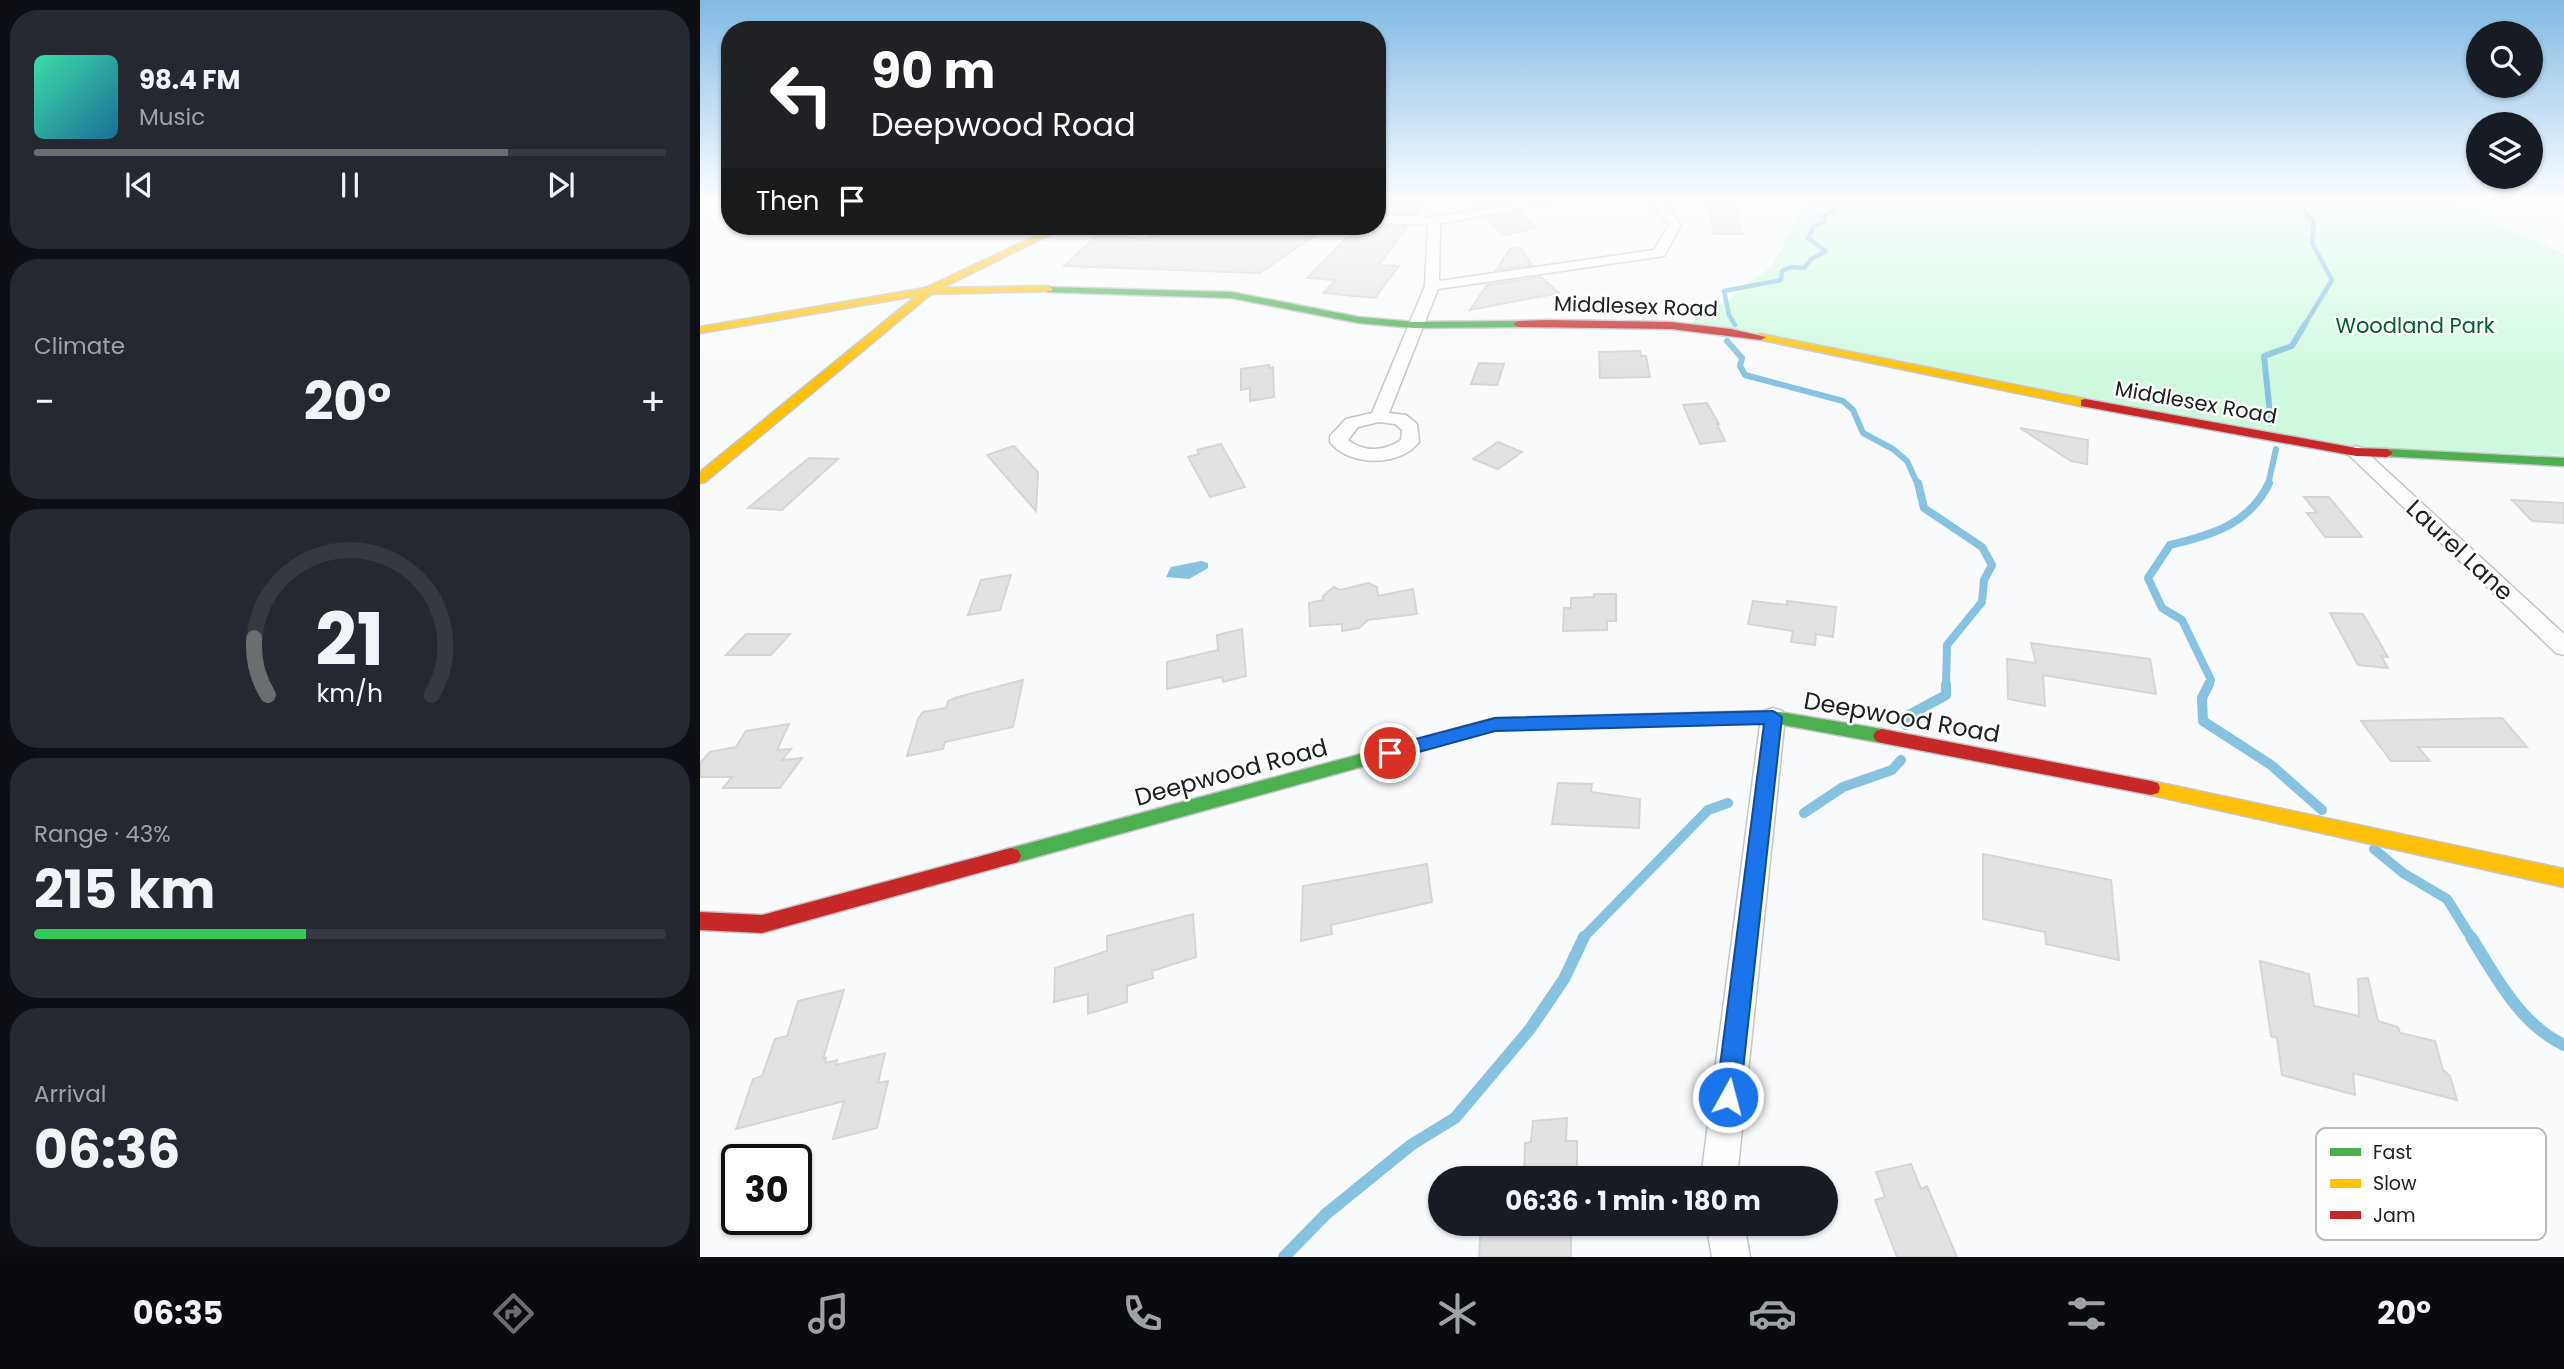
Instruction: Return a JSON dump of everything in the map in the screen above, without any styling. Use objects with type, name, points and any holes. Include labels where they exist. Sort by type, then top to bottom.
[{"type":"street","points":[[700,480],[928,291],[997,258]]},
{"type":"street","points":[[1379,417],[1432,286],[1433,258]]},
{"type":"street","points":[[1432,286],[1627,258]]},
{"type":"street","name":"Middlesex Road","points":[[700,330],[928,291],[1088,289],[1231,295],[1359,320],[1414,325],[1583,323],[1730,331],[2145,415],[2356,452],[2564,462]]},
{"type":"street","name":"Laurel Lane","points":[[2356,452],[2564,647]]},
{"type":"street","points":[[1720,1166],[1773,717]]},
{"type":"street","name":"Deepwood Road","points":[[700,921],[762,924],[1495,724],[1773,717],[1941,746],[2278,814],[2564,878]]},
{"type":"street","points":[[1727,1236],[1731,1257]]},
{"type":"green space","name":"Woodland Park","points":[[1777,258],[2564,258],[2564,456],[2354,447],[1694,328],[1692,322],[1706,311],[1731,299],[1747,283],[1772,267]]},
{"type":"water","points":[[1201,561],[1208,563],[1208,568],[1189,579],[1166,577],[1171,567]]},
{"type":"building","points":[[1073,258],[1282,258],[1260,273],[1064,266]]},
{"type":"building","points":[[1327,258],[1384,258],[1379,265],[1399,266],[1375,298],[1323,293],[1336,280],[1307,278]]},
{"type":"building","points":[[1504,258],[1527,258],[1532,265],[1496,270]]},
{"type":"building","points":[[1541,277],[1559,293],[1470,310],[1487,285]]},
{"type":"building","points":[[1640,351],[1641,356],[1646,356],[1650,377],[1600,378],[1599,352]]},
{"type":"building","points":[[1479,363],[1504,364],[1497,385],[1471,384]]},
{"type":"building","points":[[1269,365],[1269,368],[1273,367],[1274,397],[1250,401],[1250,388],[1241,390],[1241,369]]},
{"type":"building","points":[[1707,403],[1725,441],[1700,444],[1683,405]]},
{"type":"building","points":[[2020,428],[2088,440],[2087,464],[2071,461]]},
{"type":"building","points":[[1498,442],[1522,452],[1498,469],[1473,459]]},
{"type":"building","points":[[1221,444],[1245,487],[1210,497],[1188,457],[1199,454],[1197,450]]},
{"type":"building","points":[[1014,446],[1038,472],[1036,511],[987,455]]},
{"type":"building","points":[[809,458],[838,459],[782,510],[748,508]]},
{"type":"building","points":[[2304,497],[2329,497],[2362,537],[2325,537],[2307,513],[2317,513]]},
{"type":"building","points":[[2512,500],[2564,503],[2564,523],[2532,521]]},
{"type":"building","points":[[1011,575],[1000,610],[968,615],[981,580]]},
{"type":"building","points":[[1368,583],[1377,587],[1378,596],[1413,589],[1417,614],[1368,620],[1359,628],[1342,631],[1342,624],[1310,626],[1309,603],[1323,600],[1323,596],[1334,587],[1340,590]]},
{"type":"building","points":[[1594,594],[1616,594],[1616,621],[1607,621],[1607,630],[1563,631],[1564,608],[1571,608],[1571,598],[1594,597]]},
{"type":"building","points":[[1753,601],[1787,605],[1787,601],[1836,607],[1833,637],[1816,634],[1815,645],[1791,642],[1793,631],[1748,624]]},
{"type":"building","points":[[2330,613],[2363,614],[2388,657],[2381,656],[2388,668],[2358,665]]},
{"type":"building","points":[[1242,629],[1246,676],[1223,682],[1222,677],[1167,689],[1167,662],[1218,650],[1217,635]]},
{"type":"building","points":[[746,634],[790,634],[771,655],[726,655]]},
{"type":"building","points":[[2031,643],[2150,659],[2156,694],[2043,675],[2045,706],[2008,699],[2007,659],[2036,663]]},
{"type":"building","points":[[1023,680],[1013,727],[945,742],[943,749],[907,756],[918,719],[923,712],[946,708],[948,701],[958,697]]},
{"type":"building","points":[[2502,718],[2527,747],[2418,747],[2430,761],[2391,761],[2361,721]]},
{"type":"building","points":[[789,724],[777,750],[791,749],[782,760],[802,758],[780,788],[723,788],[732,777],[700,777],[700,763],[710,752],[736,747],[746,731]]},
{"type":"building","points":[[1558,783],[1592,784],[1591,792],[1640,799],[1639,828],[1552,824]]},
{"type":"building","points":[[1983,854],[2111,880],[2119,960],[2046,944],[2045,932],[1983,919]]},
{"type":"building","points":[[1427,864],[1432,902],[1331,925],[1332,934],[1301,941],[1303,886]]},
{"type":"building","points":[[1193,914],[1196,957],[1152,971],[1153,978],[1127,986],[1127,1002],[1088,1014],[1088,994],[1054,1002],[1055,968],[1107,951],[1107,936]]},
{"type":"building","points":[[2260,961],[2309,974],[2314,1006],[2359,1016],[2358,979],[2368,978],[2378,1021],[2398,1027],[2400,1033],[2435,1041],[2443,1070],[2450,1076],[2457,1100],[2353,1073],[2355,1095],[2282,1075],[2277,1038],[2271,1036]]},
{"type":"building","points":[[844,990],[823,1059],[826,1058],[825,1063],[837,1060],[836,1065],[885,1053],[878,1083],[888,1081],[877,1128],[833,1139],[844,1101],[736,1129],[753,1079],[762,1076],[775,1039],[787,1036],[798,1001]]},
{"type":"building","points":[[1567,1118],[1566,1141],[1577,1141],[1577,1166],[1524,1166],[1525,1143],[1531,1142],[1533,1121]]},
{"type":"building","points":[[1911,1164],[1921,1189],[1927,1186],[1957,1257],[1897,1257],[1875,1200],[1885,1197],[1876,1172]]},
{"type":"building","points":[[1480,1236],[1571,1236],[1571,1257],[1479,1257]]},
{"type":"waterway","points":[[1735,325],[1729,315],[1724,291],[1781,280],[1782,271],[1791,267],[1804,268],[1814,258]]},
{"type":"waterway","points":[[2304,326],[2332,280],[2320,258]]},
{"type":"waterway","points":[[2271,423],[2264,356],[2292,346],[2305,324]]},
{"type":"waterway","points":[[1727,341],[1742,358],[1740,366],[1745,375],[1843,401],[1853,410],[1863,433],[1893,449],[1907,461],[1918,485]]},
{"type":"waterway","points":[[2268,485],[2276,449]]},
{"type":"waterway","points":[[1918,483],[1924,508],[1982,547],[1992,565],[1984,580],[1982,602],[1947,645],[1946,685]]},
{"type":"waterway","points":[[2208,685],[2211,680],[2182,620],[2162,608],[2148,578],[2170,545],[2214,532],[2240,518],[2251,509],[2268,485]]},
{"type":"waterway","points":[[2209,684],[2202,698],[2203,721],[2271,765],[2322,810]]},
{"type":"waterway","points":[[1906,725],[1909,715],[1946,695],[1946,685]]},
{"type":"waterway","points":[[1804,813],[1843,787],[1892,770],[1901,760]]},
{"type":"waterway","points":[[1582,939],[1708,810],[1728,803]]},
{"type":"waterway","points":[[2374,849],[2403,873],[2447,899],[2472,939]]},
{"type":"waterway","points":[[1284,1257],[1326,1214],[1411,1145],[1455,1118],[1530,1029],[1564,979],[1584,937]]},
{"type":"waterway","points":[[2471,937],[2522,1012],[2534,1025],[2564,1045]]},
{"type":"traffic: fast","points":[[1048,289],[1231,295],[1359,320],[1414,325],[1518,324]]},
{"type":"traffic: fast","points":[[2387,453],[2564,462]]},
{"type":"traffic: fast","points":[[1011,856],[1495,724],[1773,717],[1882,736]]},
{"type":"traffic: slow","points":[[700,479],[928,291],[997,258]]},
{"type":"traffic: slow","points":[[700,330],[928,291],[1048,289]]},
{"type":"traffic: slow","points":[[1761,337],[2085,403]]},
{"type":"traffic: slow","points":[[2151,788],[2564,878]]},
{"type":"traffic: jam","points":[[1518,324],[1609,323],[1671,326],[1761,337]]},
{"type":"traffic: jam","points":[[2085,403],[2356,452],[2387,453]]},
{"type":"traffic: jam","points":[[1882,736],[2151,788]]},
{"type":"traffic: jam","points":[[700,921],[762,924],[1011,856]]},
{"type":"route","points":[[1390,753],[1495,724],[1773,717],[1728,1097]]}]
